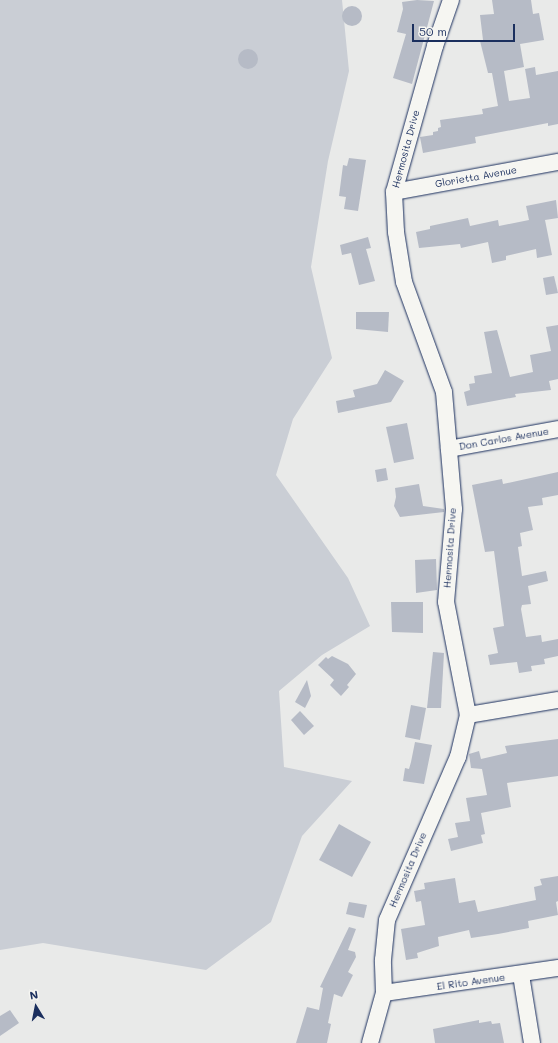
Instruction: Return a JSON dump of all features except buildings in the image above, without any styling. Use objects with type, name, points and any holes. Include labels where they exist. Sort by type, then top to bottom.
[{"type":"street","name":"Hermosita Drive","points":[[370,1043],[384,993],[383,960],[386,920],[458,757],[468,715],[446,602],[454,510],[444,392],[404,282],[396,232],[394,192],[434,46],[451,0]]},
{"type":"street","name":"Glorietta Avenue","points":[[394,192],[558,162]]},
{"type":"street","name":"Don Carlos Avenue","points":[[449,449],[558,429]]},
{"type":"street","points":[[468,715],[558,700]]},
{"type":"street","name":"El Rito Avenue","points":[[384,993],[521,975],[558,968]]},
{"type":"street","points":[[521,975],[532,1043]]},
{"type":"shaded area","points":[[0,0],[342,0],[349,71],[328,161],[311,267],[332,358],[293,419],[276,475],[348,578],[370,626],[322,655],[279,691],[284,767],[352,781],[302,836],[271,922],[206,970],[43,943],[0,950]]}]
